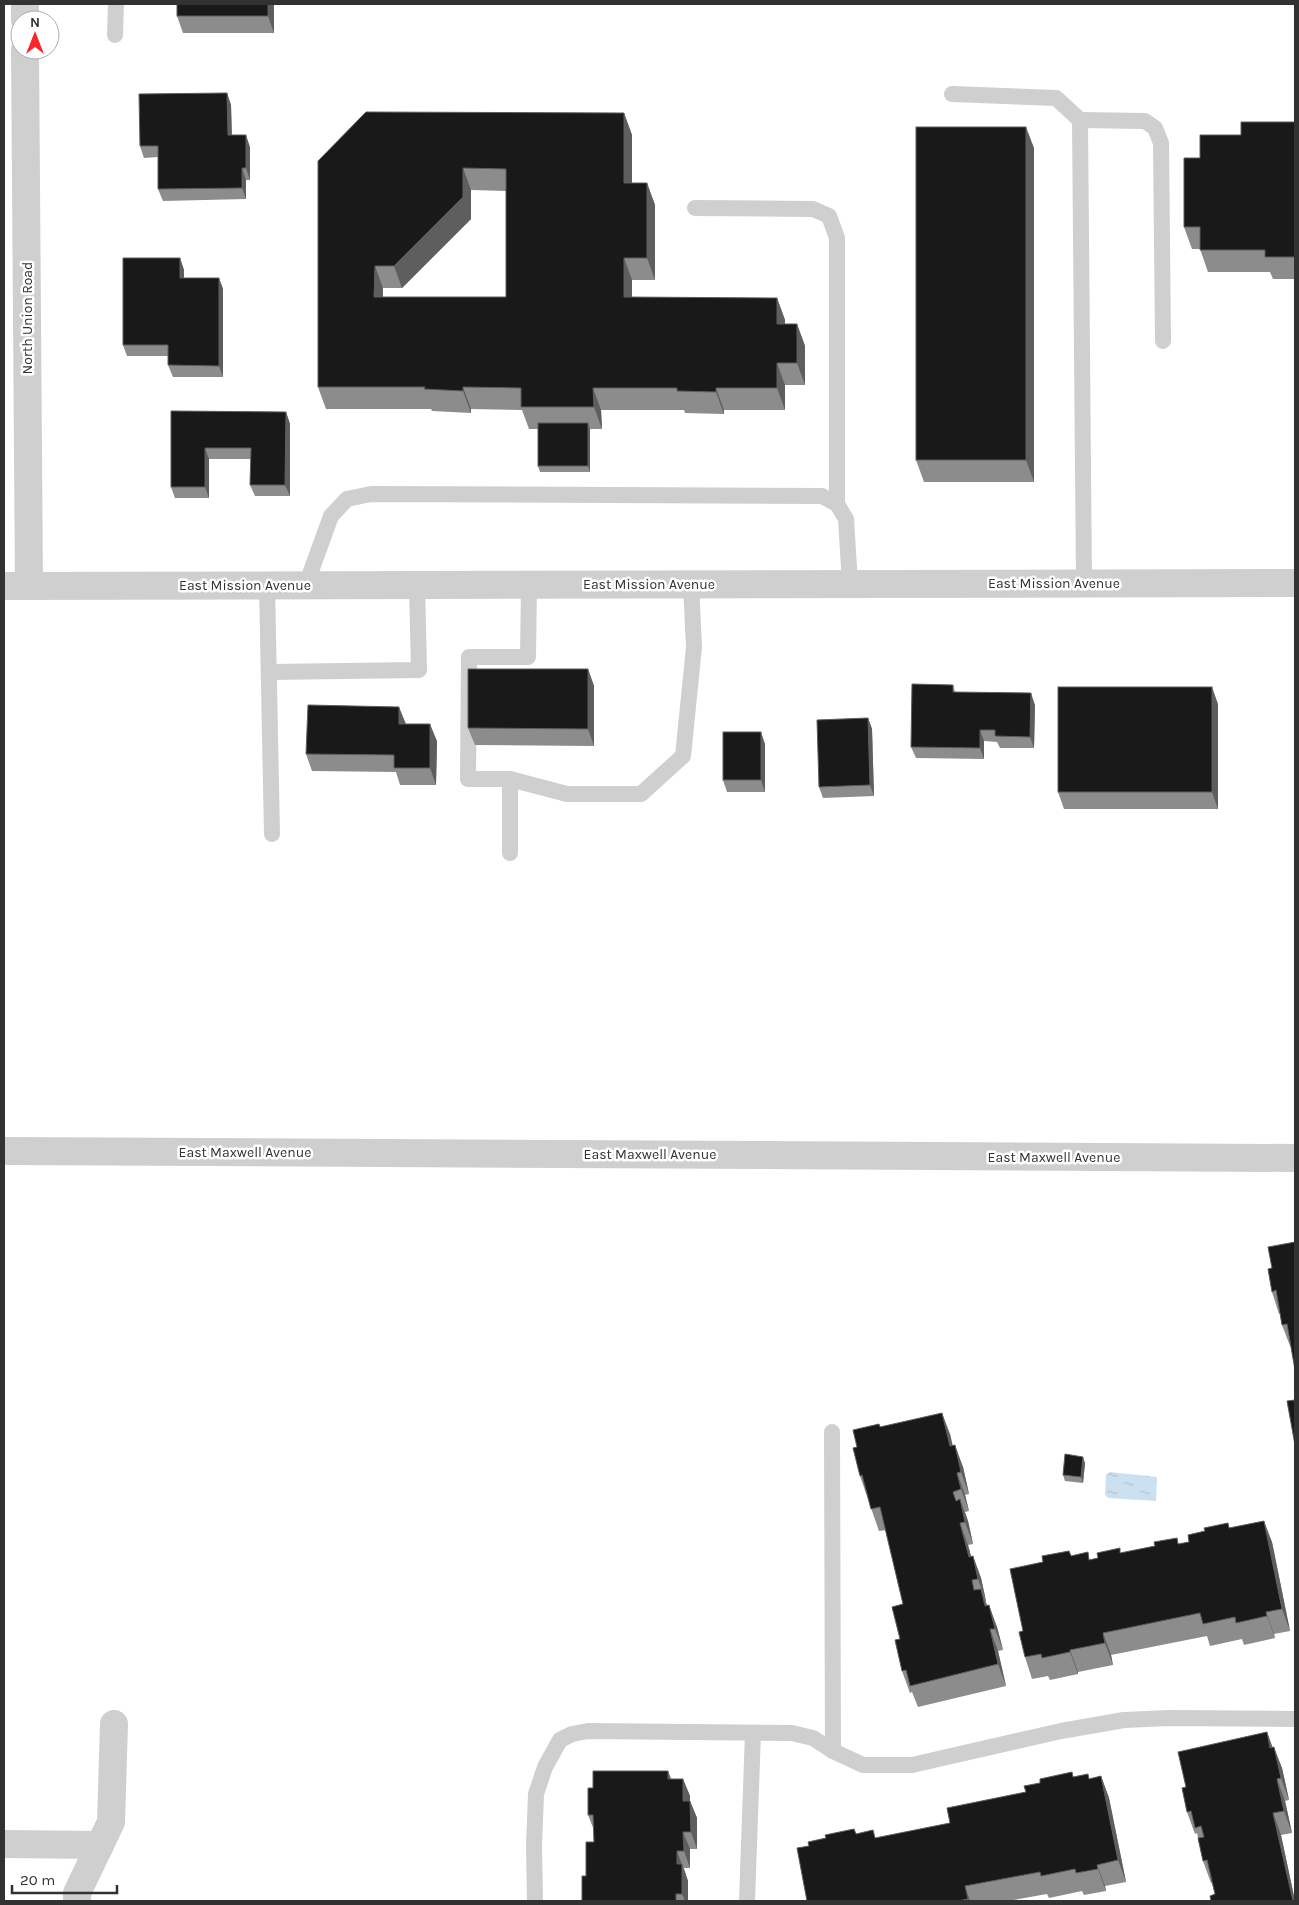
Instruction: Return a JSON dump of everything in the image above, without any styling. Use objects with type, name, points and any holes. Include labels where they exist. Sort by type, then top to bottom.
[{"type":"street","name":"North Union Road","points":[[16,586],[15,129],[24,60]]},
{"type":"street","name":"East Mission Avenue","points":[[16,586],[1295,583]]},
{"type":"street","name":"East Maxwell Avenue","points":[[4,1151],[1295,1158]]},
{"type":"street","points":[[77,1901],[77,1893],[111,1822],[114,1724]]},
{"type":"street","points":[[4,1844],[100,1845]]},
{"type":"lane","points":[[116,4],[116,34]]},
{"type":"lane","points":[[952,94],[1056,98],[1080,120],[1145,121],[1155,128],[1161,142],[1163,342]]},
{"type":"lane","points":[[1080,120],[1084,583]]},
{"type":"lane","points":[[695,208],[813,209],[829,216],[837,238],[837,504],[846,519],[850,584]]},
{"type":"lane","points":[[306,585],[331,516],[347,499],[371,494],[822,496],[837,504]]},
{"type":"lane","points":[[269,672],[419,670],[417,584]]},
{"type":"lane","points":[[529,584],[528,657],[470,657],[468,779],[510,779],[567,794],[641,794],[683,756],[694,647],[691,584]]},
{"type":"lane","points":[[267,585],[272,834]]},
{"type":"lane","points":[[510,779],[510,853]]},
{"type":"lane","points":[[832,1432],[833,1751]]},
{"type":"lane","points":[[535,1901],[534,1846],[536,1794],[545,1767],[560,1740],[572,1734],[588,1732],[792,1733],[813,1738],[833,1751],[863,1765],[912,1765],[1124,1720],[1169,1718],[1295,1719]]},
{"type":"lane","points":[[747,1901],[753,1733]]},
{"type":"water","points":[[1110,1472],[1157,1477],[1156,1501],[1108,1498],[1105,1494],[1106,1475]]},
{"type":"building","points":[[177,4],[268,4],[268,16],[177,16]]},
{"type":"building","points":[[227,93],[228,135],[246,135],[246,168],[242,168],[242,188],[158,189],[158,146],[140,146],[139,94]]},
{"type":"building","points":[[366,112],[624,113],[624,183],[647,183],[647,258],[624,258],[624,297],[777,298],[777,324],[797,324],[797,363],[777,363],[777,388],[716,388],[716,392],[677,391],[677,388],[593,388],[594,407],[521,407],[521,388],[463,387],[463,391],[424,389],[425,387],[318,387],[318,161]],"holes":[[[463,168],[506,169],[506,297],[374,297],[375,266],[394,266],[463,197]]]},
{"type":"building","points":[[1241,122],[1295,122],[1295,257],[1265,257],[1265,250],[1200,250],[1200,227],[1184,227],[1184,158],[1200,158],[1200,135],[1241,135]]},
{"type":"building","points":[[916,127],[1026,127],[1026,460],[916,460]]},
{"type":"building","points":[[123,258],[180,258],[180,278],[219,278],[219,366],[168,365],[168,345],[123,345]]},
{"type":"building","points":[[171,411],[286,412],[285,485],[250,485],[251,448],[205,448],[205,487],[171,487]]},
{"type":"building","points":[[538,423],[588,423],[588,466],[538,466]]},
{"type":"building","points":[[468,669],[588,669],[588,729],[468,728]]},
{"type":"building","points":[[912,684],[953,685],[953,692],[1031,693],[1030,737],[995,736],[995,730],[980,730],[980,748],[911,747]]},
{"type":"building","points":[[1058,687],[1212,687],[1212,792],[1058,792]]},
{"type":"building","points":[[308,705],[399,707],[399,724],[430,724],[430,768],[394,768],[394,755],[306,754]]},
{"type":"building","points":[[868,718],[870,785],[819,787],[817,720]]},
{"type":"building","points":[[723,732],[761,732],[761,780],[723,780]]},
{"type":"building","points":[[1295,1242],[1295,1370],[1287,1324],[1282,1325],[1276,1290],[1272,1292],[1268,1269],[1272,1268],[1268,1247]]},
{"type":"building","points":[[1295,1400],[1295,1445],[1287,1401]]},
{"type":"building","points":[[942,1413],[950,1446],[955,1445],[961,1472],[957,1473],[961,1489],[953,1492],[956,1501],[960,1499],[965,1522],[960,1523],[969,1557],[973,1556],[978,1579],[972,1580],[974,1590],[981,1589],[985,1606],[989,1605],[995,1629],[990,1629],[998,1664],[910,1686],[906,1670],[902,1671],[895,1640],[900,1639],[892,1607],[903,1604],[880,1507],[871,1509],[862,1475],[860,1476],[853,1448],[857,1447],[853,1430],[879,1424],[880,1427]]},
{"type":"building","points":[[1065,1454],[1083,1457],[1081,1477],[1063,1475]]},
{"type":"building","points":[[1264,1521],[1282,1609],[1266,1612],[1267,1616],[1236,1623],[1235,1617],[1203,1624],[1200,1613],[1103,1633],[1105,1643],[1070,1650],[1070,1652],[1042,1658],[1041,1654],[1025,1657],[1019,1632],[1023,1631],[1010,1569],[1043,1562],[1042,1556],[1069,1551],[1071,1556],[1088,1552],[1089,1560],[1098,1558],[1097,1553],[1120,1548],[1120,1553],[1155,1546],[1154,1542],[1177,1538],[1178,1544],[1189,1542],[1188,1535],[1205,1531],[1204,1528],[1228,1523],[1229,1528]]},
{"type":"building","points":[[1267,1732],[1270,1748],[1274,1747],[1281,1778],[1277,1779],[1284,1811],[1273,1813],[1293,1901],[1211,1901],[1210,1896],[1215,1894],[1207,1860],[1203,1861],[1198,1838],[1204,1837],[1201,1826],[1195,1828],[1191,1811],[1187,1812],[1182,1788],[1186,1787],[1178,1752]]},
{"type":"building","points":[[593,1771],[668,1771],[668,1779],[683,1779],[683,1801],[690,1801],[691,1832],[683,1832],[684,1851],[677,1851],[677,1864],[682,1864],[682,1894],[676,1894],[676,1901],[582,1901],[582,1876],[586,1876],[586,1842],[594,1842],[593,1815],[588,1815],[588,1788],[593,1788]]},
{"type":"building","points":[[1072,1772],[1073,1777],[1088,1774],[1089,1779],[1101,1776],[1118,1860],[1097,1865],[1098,1869],[1076,1873],[1075,1869],[1041,1876],[1040,1872],[965,1886],[968,1899],[958,1901],[807,1901],[797,1848],[809,1846],[808,1842],[826,1838],[825,1835],[854,1829],[856,1834],[873,1830],[875,1838],[950,1823],[947,1808],[1026,1792],[1024,1786],[1040,1783],[1040,1779]]}]
